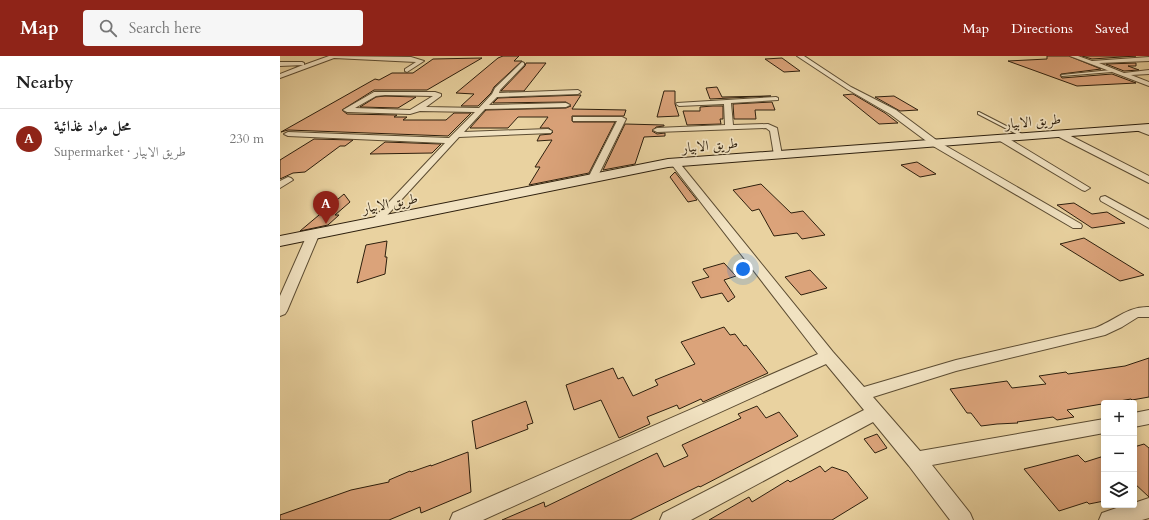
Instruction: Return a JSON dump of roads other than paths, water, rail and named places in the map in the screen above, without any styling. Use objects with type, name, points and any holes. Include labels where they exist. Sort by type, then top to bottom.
[{"type":"main road","name":"طريق الابيار","points":[[280,241],[668,163],[1146,129]]},
{"type":"street","points":[[280,76],[333,56],[411,59],[421,61],[407,70]]},
{"type":"street","points":[[800,56],[844,84],[893,112],[936,144],[1077,226]]},
{"type":"street","points":[[1073,56],[1149,84]]},
{"type":"street","points":[[280,63],[289,59]]},
{"type":"street","points":[[1088,62],[1149,59]]},
{"type":"street","points":[[280,63],[309,64]]},
{"type":"street","points":[[376,221],[495,95],[497,89],[522,64]]},
{"type":"street","points":[[1119,74],[1149,72]]},
{"type":"street","points":[[495,95],[578,92]]},
{"type":"street","points":[[418,109],[439,94],[374,94],[347,110],[404,112],[415,111],[418,109],[566,105]]},
{"type":"street","points":[[678,104],[776,99]]},
{"type":"street","points":[[727,102],[729,127]]},
{"type":"street","points":[[576,119],[622,120],[593,178]]},
{"type":"street","points":[[657,130],[762,125],[771,126],[776,137],[778,155]]},
{"type":"street","points":[[288,134],[454,138],[548,131]]},
{"type":"street","points":[[1060,134],[1149,180]]},
{"type":"street","points":[[1003,138],[1085,188]]},
{"type":"street","points":[[675,163],[828,356],[916,460],[963,520]]},
{"type":"street","points":[[1105,199],[1149,225]]},
{"type":"street","points":[[280,310],[313,234]]},
{"type":"street","points":[[861,395],[904,380],[1012,352],[1085,336],[1118,324],[1131,313],[1141,311],[1149,312]]},
{"type":"street","points":[[460,520],[828,356]]},
{"type":"street","points":[[670,520],[876,412]]},
{"type":"street","points":[[1137,419],[1149,417]]},
{"type":"street","points":[[916,460],[1101,427]]},
{"type":"street","points":[[1109,520],[1149,508]]},
{"type":"lane","points":[[1062,76],[1111,71]]},
{"type":"lane","points":[[979,113],[1025,137]]},
{"type":"place","name":"محل مواد غذائية","points":[[326,224]]}]
